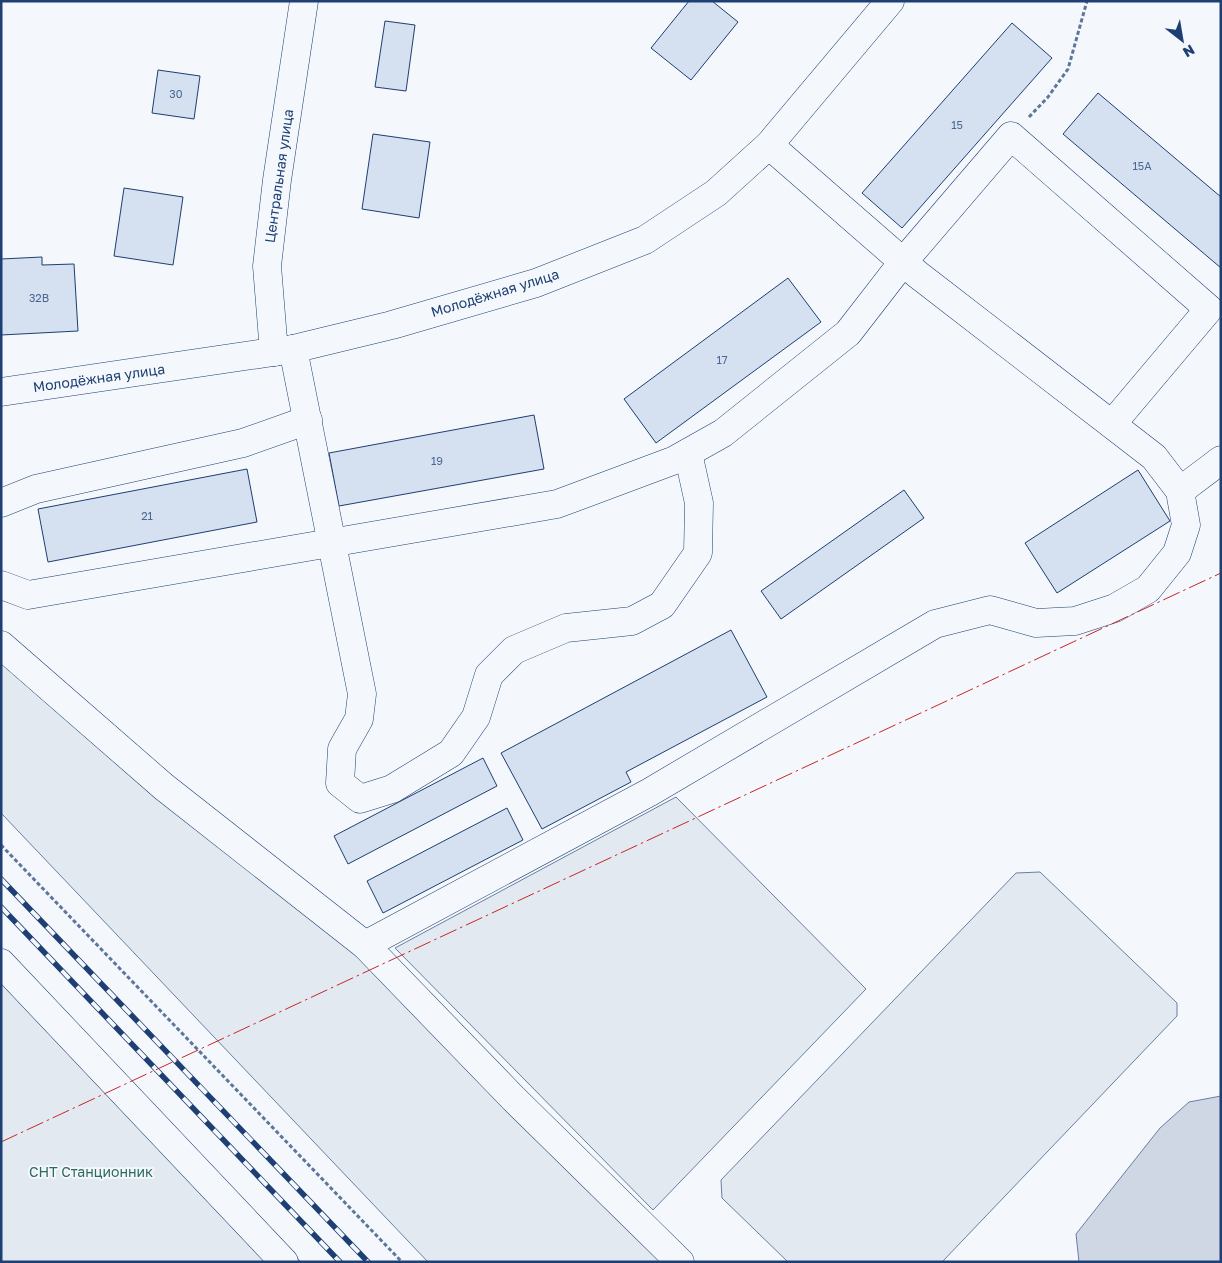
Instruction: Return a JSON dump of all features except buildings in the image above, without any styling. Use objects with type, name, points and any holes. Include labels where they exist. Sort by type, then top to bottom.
[{"type":"street","name":"Центральная улица","points":[[304,1],[277,180],[268,266],[283,350],[308,420],[362,694],[359,719],[342,749],[340,783],[360,799],[392,790],[451,753],[476,716],[489,675],[514,650],[566,628],[632,621],[662,605],[698,553],[699,503],[688,453]]},
{"type":"street","name":"Молодёжная улица","points":[[1,392],[283,350],[392,325],[536,282],[645,240],[716,193],[769,145],[890,1]]},
{"type":"street","points":[[1,585],[28,595],[557,504],[675,460],[723,433],[848,333],[903,262],[1011,136],[1215,315],[1112,424]]},
{"type":"street","points":[[366,945],[650,792],[935,624],[990,610],[1036,623],[1075,620],[1116,608],[1148,589],[1177,553],[1186,525],[1180,492],[1154,457],[903,262],[769,145]]},
{"type":"street","points":[[1,503],[36,489],[243,443],[308,420]]},
{"type":"street","points":[[1180,492],[1221,460]]},
{"type":"street","points":[[1,645],[164,787],[366,945],[513,1098],[680,1262]]},
{"type":"street","points":[[1,963],[284,1262]]},
{"type":"path","points":[[1011,136],[1048,97],[1068,69],[1087,1]]},
{"type":"path","points":[[1,845],[402,1262]]},
{"type":"green space","points":[[1,648],[365,945],[683,1262],[428,1262],[1,813]]},
{"type":"green space","points":[[676,797],[866,989],[653,1210],[395,948]]},
{"type":"green space","points":[[1040,872],[1177,1003],[1177,1016],[942,1262],[788,1262],[722,1198],[721,1180],[1016,873]]},
{"type":"green space","name":"СНТ Станционник","points":[[1,950],[301,1262],[1,1262]]},
{"type":"shaded area","points":[[1221,1096],[1221,1262],[1079,1262],[1076,1234],[1160,1128],[1189,1102]]},
{"type":"railway","points":[[1,879],[368,1262]]},
{"type":"railway","points":[[1,907],[340,1262]]},
{"type":"power","points":[[1,1142],[1221,573]]}]
